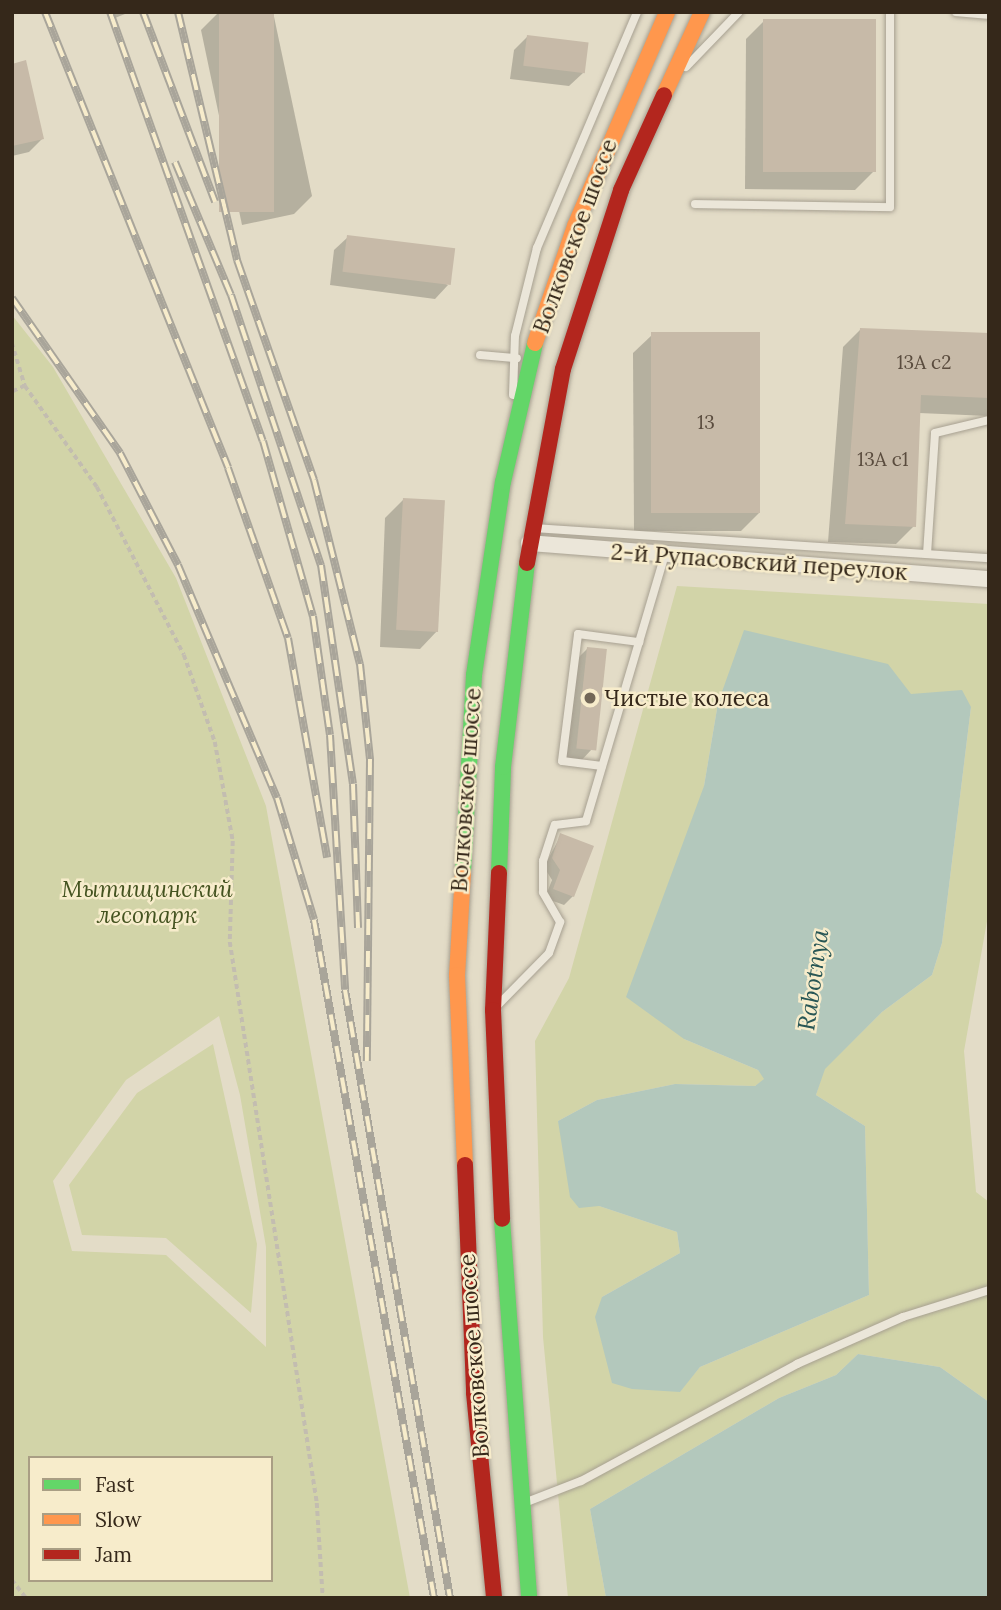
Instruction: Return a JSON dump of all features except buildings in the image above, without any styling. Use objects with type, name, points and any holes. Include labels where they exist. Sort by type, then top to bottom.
[{"type":"main road","name":"Волковское шоссе","points":[[494,1598],[474,1393],[457,975],[474,675],[514,433],[530,360],[575,226],[667,12]]},
{"type":"main road","name":"Волковское шоссе","points":[[529,1598],[518,1506],[493,1010],[502,777],[530,535],[582,302],[660,95],[702,12]]},
{"type":"street","name":"2-й Рупасовский переулок","points":[[530,535],[665,555],[989,579]]},
{"type":"lane","points":[[514,433],[512,358],[537,248],[637,12]]},
{"type":"lane","points":[[660,95],[738,12]]},
{"type":"lane","points":[[695,204],[890,207],[890,12]]},
{"type":"lane","points":[[956,12],[989,15]]},
{"type":"lane","points":[[480,355],[530,360]]},
{"type":"lane","points":[[927,554],[935,433],[989,421]]},
{"type":"lane","points":[[530,535],[989,558]]},
{"type":"lane","points":[[493,1010],[549,953],[560,922],[543,891],[543,861],[555,825],[586,821],[665,555]]},
{"type":"lane","points":[[602,766],[562,761],[578,634],[639,642]]},
{"type":"lane","points":[[518,1506],[581,1481],[797,1364],[902,1317],[989,1290]]},
{"type":"path","points":[[12,343],[25,386],[97,487],[184,655],[215,742],[233,841],[233,967],[317,1503],[323,1598]]},
{"type":"path","points":[[12,392],[25,386]]},
{"type":"path","points":[[12,1580],[26,1598]]},
{"type":"green space","name":"Мытищинский лесопарк","points":[[12,315],[53,367],[176,578],[266,806],[410,1598],[12,1598]],"holes":[[[219,1016],[240,1095],[266,1247],[266,1347],[166,1255],[72,1251],[53,1181],[126,1080]]]},
{"type":"green space","points":[[677,586],[989,604],[989,910],[964,1051],[976,1192],[989,1202],[989,1402],[940,1367],[858,1354],[836,1375],[779,1398],[590,1509],[606,1598],[568,1598],[543,1337],[535,1041],[569,978]],"holes":[[[911,695],[971,707],[942,943],[932,975],[882,1012],[824,1069],[816,1095],[865,1126],[869,1295],[700,1367],[679,1392],[602,1297],[680,1253],[677,1232],[599,1206],[558,1121],[597,1100],[675,1084],[755,1086],[765,1079],[758,1070],[684,1039],[704,786],[718,703]]]},
{"type":"green space","points":[[213,1044],[257,1244],[251,1313],[166,1238],[82,1235],[69,1185],[137,1093]]},
{"type":"water","name":"Rabotnya","points":[[744,630],[888,664],[911,694],[962,690],[971,707],[942,943],[932,975],[882,1012],[825,1069],[816,1095],[865,1126],[869,1295],[700,1367],[680,1392],[632,1389],[612,1383],[595,1317],[602,1297],[680,1253],[677,1232],[599,1206],[579,1208],[570,1197],[558,1121],[597,1100],[675,1084],[755,1086],[764,1079],[758,1070],[684,1039],[626,997],[704,786],[718,703]]},
{"type":"water","points":[[858,1354],[940,1367],[989,1402],[989,1598],[606,1598],[590,1509],[779,1398],[836,1375]]},
{"type":"railway","points":[[45,12],[228,468],[288,638],[327,858]]},
{"type":"railway","points":[[110,12],[263,441],[313,616],[330,735],[345,990],[450,1598]]},
{"type":"railway","points":[[143,12],[215,202]]},
{"type":"railway","points":[[178,12],[237,260],[314,480],[360,664],[370,759],[367,1061]]},
{"type":"railway","points":[[175,162],[231,295],[321,565],[353,784],[358,928]]},
{"type":"railway","points":[[12,298],[120,453],[178,565],[277,798],[314,920],[434,1598]]},
{"type":"traffic: fast","points":[[463,872],[474,675],[503,482],[535,343]]},
{"type":"traffic: fast","points":[[499,873],[503,767],[527,563]]},
{"type":"traffic: fast","points":[[502,1219],[529,1598]]},
{"type":"traffic: slow","points":[[535,343],[575,226],[667,12]]},
{"type":"traffic: slow","points":[[664,95],[702,12]]},
{"type":"traffic: slow","points":[[463,872],[457,975],[465,1165]]},
{"type":"traffic: jam","points":[[527,563],[563,369],[621,190],[664,95]]},
{"type":"traffic: jam","points":[[499,873],[493,1010],[502,1219]]},
{"type":"traffic: jam","points":[[465,1165],[474,1393],[494,1598]]},
{"type":"place","name":"Чистые колеса","points":[[590,698]]}]
